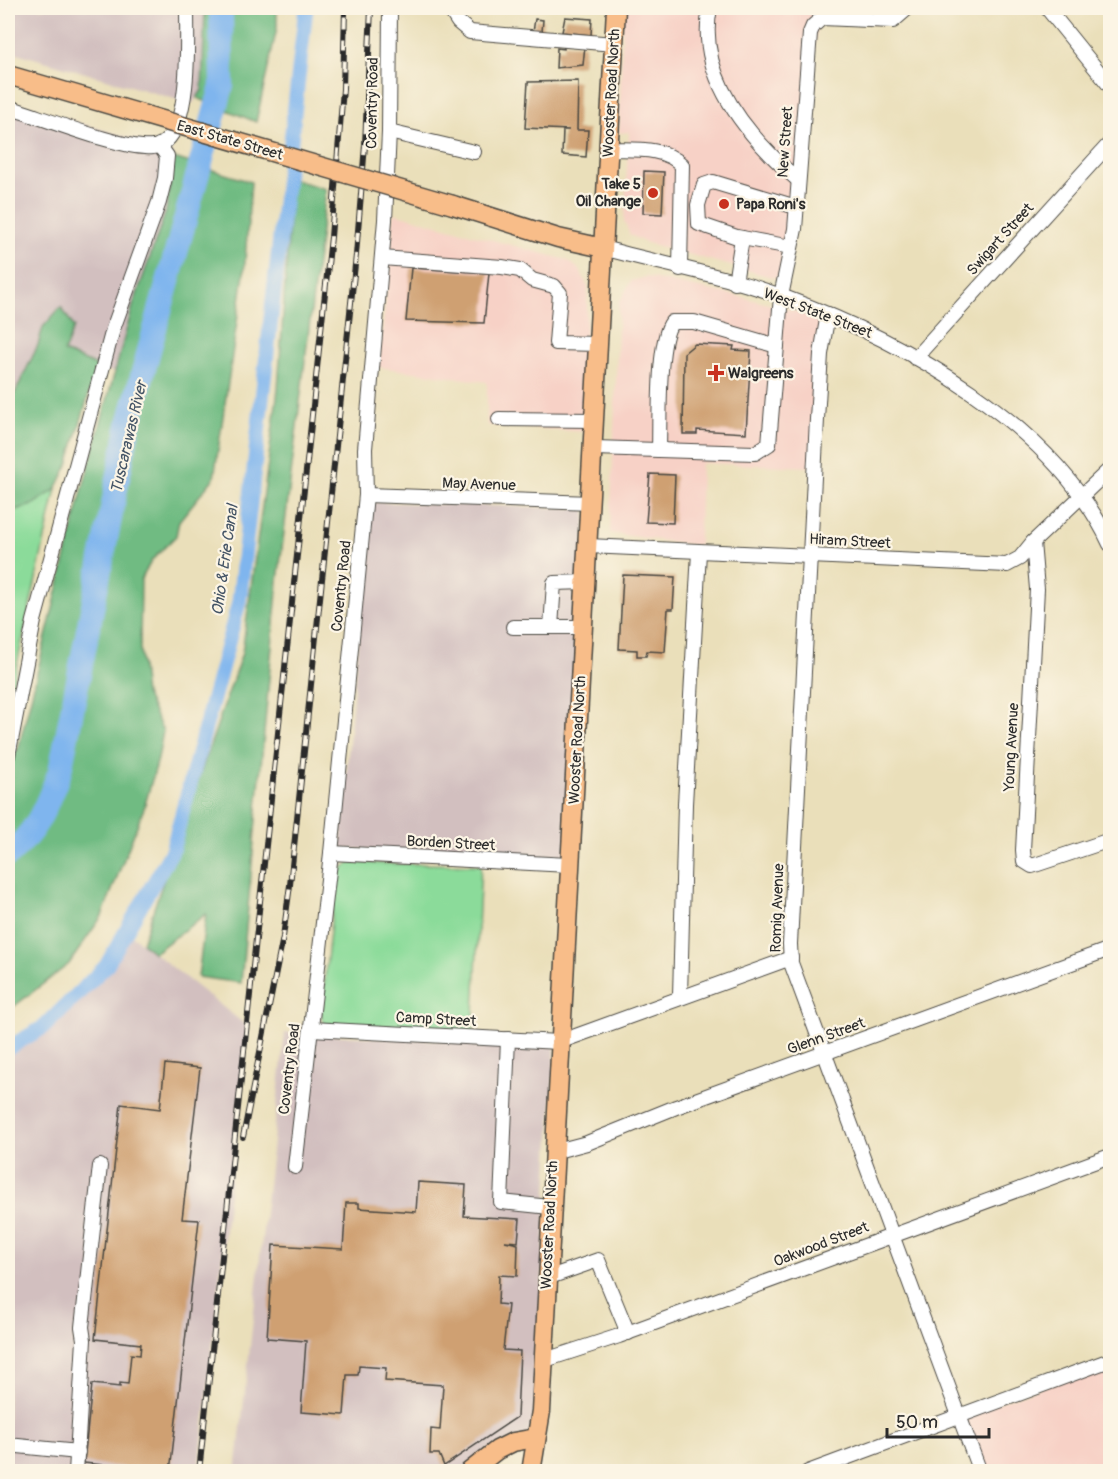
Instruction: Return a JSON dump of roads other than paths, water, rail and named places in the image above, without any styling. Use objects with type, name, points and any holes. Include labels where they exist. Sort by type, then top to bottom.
[{"type":"main road","name":"Wooster Road North","points":[[531,1472],[541,1411],[550,1207],[591,503],[616,8]]},
{"type":"main road","name":"East State Street","points":[[8,75],[453,204]]},
{"type":"main road","name":"West State Street","points":[[453,204],[558,238],[603,248]]},
{"type":"main road","points":[[481,1469],[496,1449],[513,1442],[536,1438]]},
{"type":"street","points":[[8,107],[132,146],[155,147],[159,145],[173,132],[179,118],[185,78],[187,8]]},
{"type":"street","name":"Coventry Road","points":[[295,1167],[331,853],[366,495],[365,449],[382,258],[389,132],[390,8]]},
{"type":"street","points":[[449,8],[458,22],[470,32],[614,44]]},
{"type":"street","points":[[710,8],[707,46],[725,98],[780,165],[798,180]]},
{"type":"street","name":"New Street","points":[[659,450],[755,453],[769,444],[782,296],[796,207],[813,26],[822,18],[893,21],[908,8]]},
{"type":"street","points":[[1053,10],[1110,86]]},
{"type":"street","points":[[389,132],[474,152]]},
{"type":"street","name":"Swigart Street","points":[[915,358],[1110,143]]},
{"type":"street","points":[[8,756],[34,621],[113,329],[159,202],[165,178],[166,156],[159,145]]},
{"type":"street","points":[[608,148],[663,152],[672,155],[682,165],[680,268]]},
{"type":"street","points":[[791,247],[742,238],[699,224],[698,205],[704,185],[713,182],[796,207]]},
{"type":"street","points":[[735,283],[742,238]]},
{"type":"street","name":"West State Street","points":[[603,248],[782,296],[872,333],[915,358],[982,401],[1027,436],[1082,495],[1097,516],[1110,544]]},
{"type":"street","points":[[382,258],[493,265],[520,270],[532,280],[554,286],[560,293],[556,343],[599,344]]},
{"type":"street","name":"Romig Avenue","points":[[828,314],[821,354],[817,419],[791,958],[798,985],[826,1053],[980,1472]]},
{"type":"street","points":[[594,448],[659,450],[662,367],[666,329],[672,322],[694,322],[777,346]]},
{"type":"street","points":[[500,419],[595,420]]},
{"type":"street","name":"Hiram Street","points":[[588,546],[1007,565],[1020,558],[1033,542],[1110,469]]},
{"type":"street","name":"May Avenue","points":[[366,495],[591,503]]},
{"type":"street","name":"Young Avenue","points":[[1033,542],[1037,589],[1024,861],[1032,866],[1110,840]]},
{"type":"street","points":[[680,996],[685,804],[699,552]]},
{"type":"street","points":[[551,627],[554,583],[586,582]]},
{"type":"street","points":[[513,627],[583,627]]},
{"type":"street","name":"Borden Street","points":[[331,853],[569,865]]},
{"type":"street","name":"Glenn Street","points":[[553,1152],[587,1143],[1110,949]]},
{"type":"street","points":[[559,1042],[680,996],[791,958]]},
{"type":"street","name":"Camp Street","points":[[311,1029],[559,1042]]},
{"type":"street","points":[[508,1039],[501,1202],[550,1207]]},
{"type":"street","name":"Oakwood Street","points":[[542,1361],[628,1333],[1110,1156]]},
{"type":"street","points":[[76,1472],[84,1340],[82,1327],[100,1166]]},
{"type":"street","points":[[547,1278],[598,1260],[628,1333]]},
{"type":"street","points":[[808,1472],[1110,1360]]},
{"type":"street","points":[[8,1445],[78,1452]]},
{"type":"waterway","name":"Tuscarawas River","points":[[8,855],[34,827],[60,771],[129,423],[222,86],[221,8]]},
{"type":"waterway","name":"Ohio & Erie Canal","points":[[8,1048],[44,1027],[106,966],[172,851],[239,602],[306,8]]},
{"type":"railway","points":[[199,1472],[331,237],[343,89],[345,8]]},
{"type":"railway","points":[[243,1137],[283,937],[290,885],[356,255],[365,145],[371,8]]},
{"type":"railway","points":[[8,53],[10,139],[8,180]]},
{"type":"place","name":"Take 5 Oil Change","points":[[653,193]]},
{"type":"place","name":"Papa Roni's","points":[[724,204]]},
{"type":"place","name":"Walgreens","points":[[716,373]]}]
